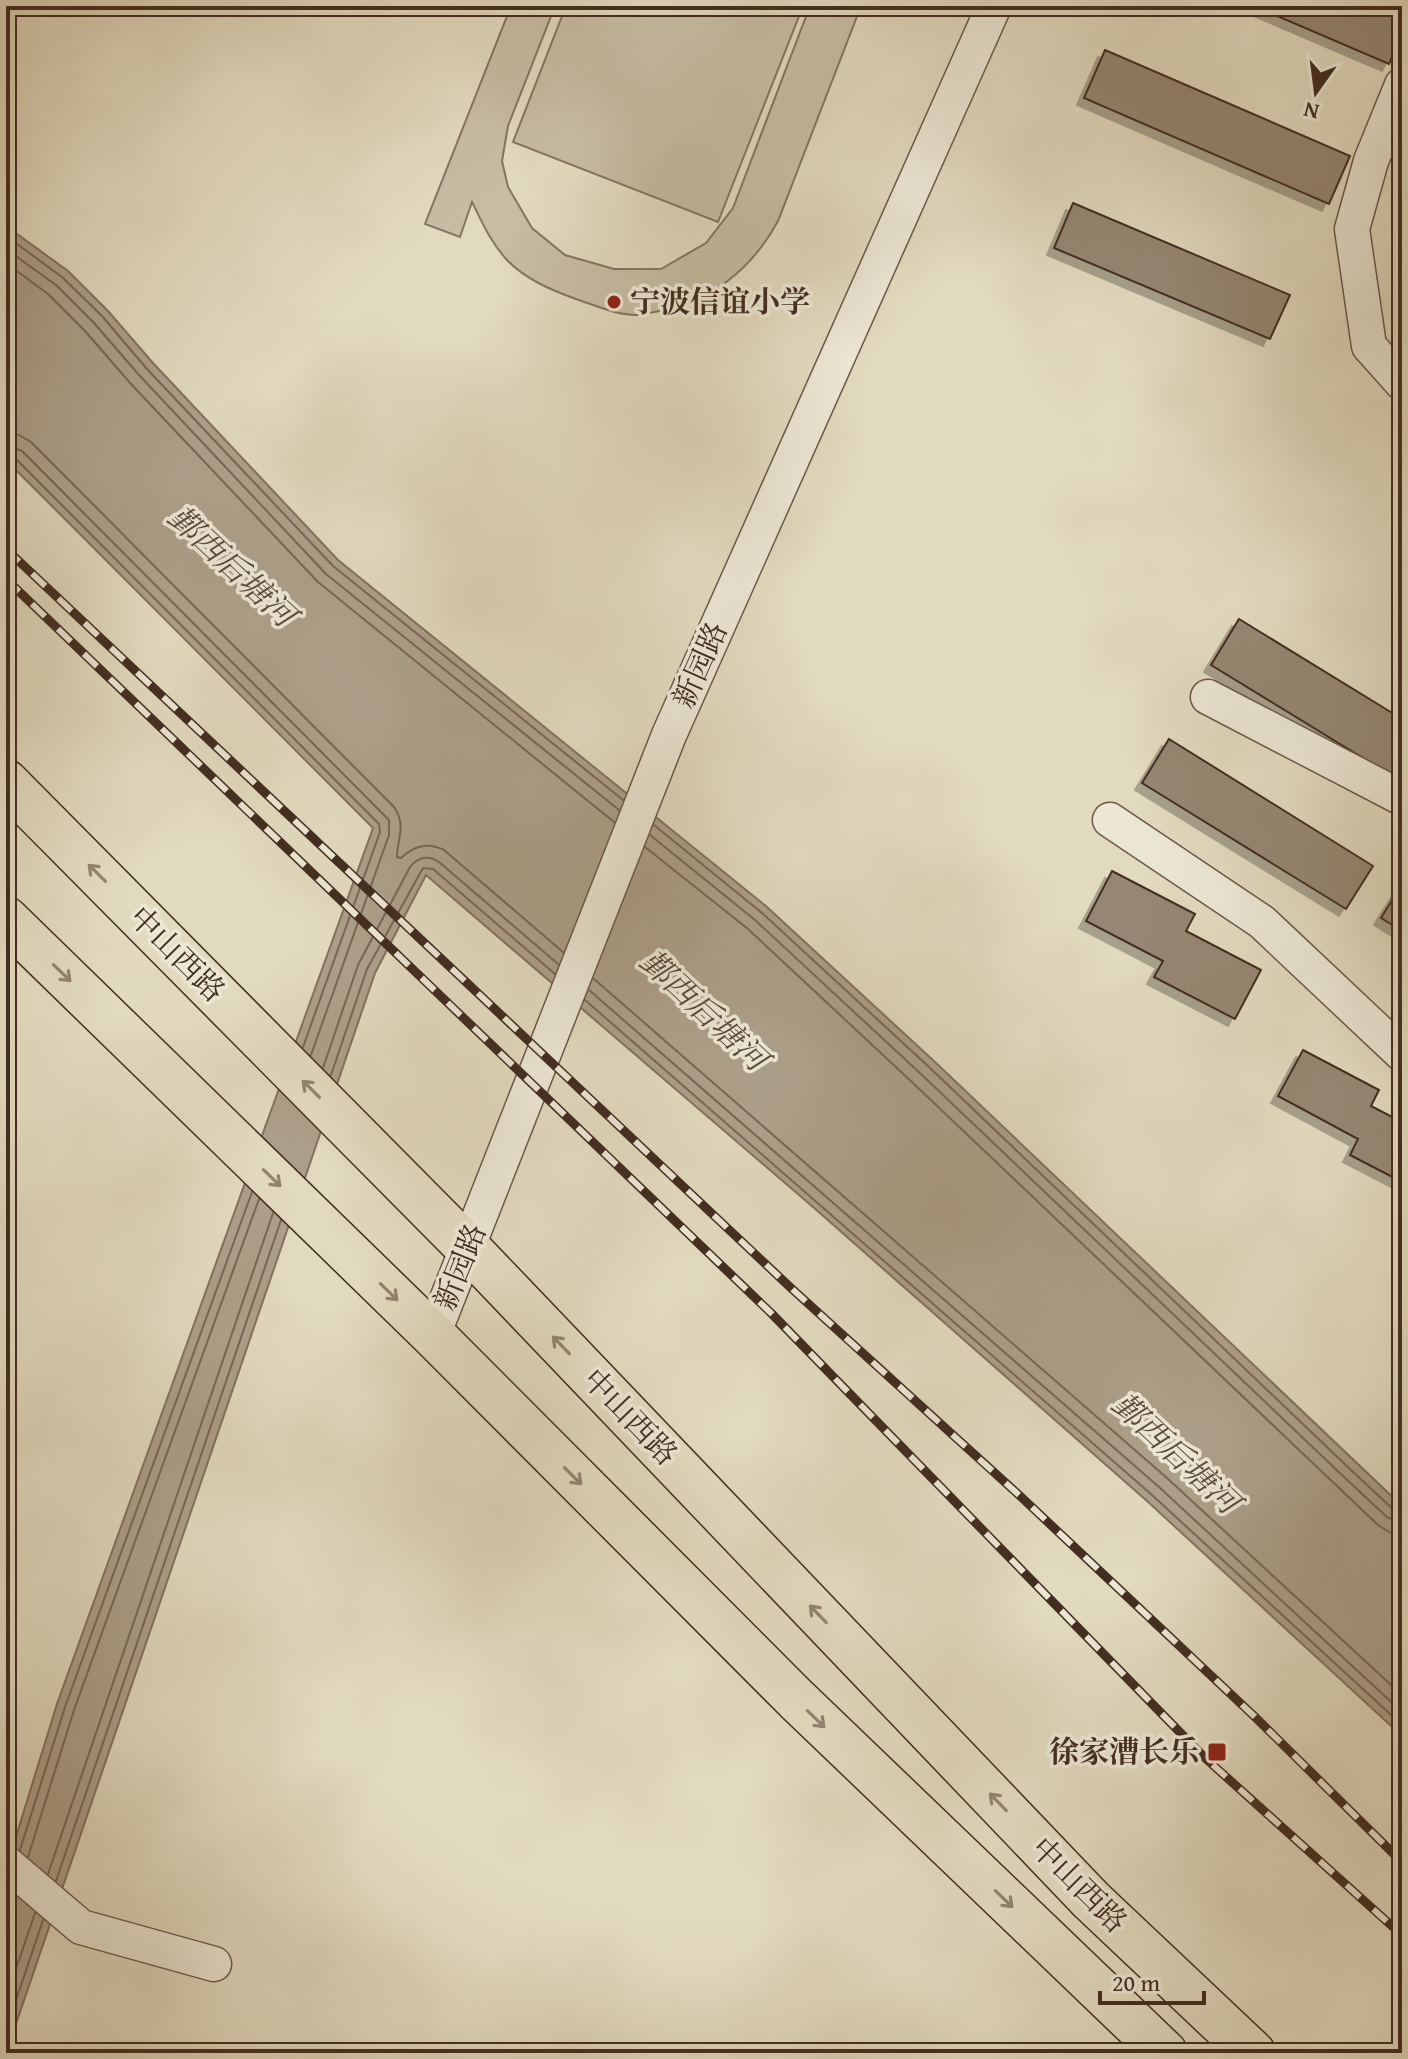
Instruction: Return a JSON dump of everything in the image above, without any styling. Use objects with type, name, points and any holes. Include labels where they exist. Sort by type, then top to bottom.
[{"type":"main road","name":"中山西路","points":[[6,782],[467,1247],[1091,1900],[1253,2053]]},
{"type":"main road","name":"中山西路","points":[[6,919],[433,1335],[796,1699],[1165,2053]]},
{"type":"street","name":"新园路","points":[[433,1335],[669,735],[994,6]]},
{"type":"street","points":[[1402,85],[1371,161],[1352,229],[1369,346],[1402,383]]},
{"type":"street","points":[[1208,697],[1402,798]]},
{"type":"street","points":[[1110,820],[1262,922],[1402,1054]]},
{"type":"street","points":[[6,1863],[81,1927],[214,1964]]},
{"type":"shaded area","points":[[511,6],[555,6],[508,126],[502,161],[508,187],[532,228],[565,255],[614,269],[661,269],[706,243],[733,208],[810,6],[861,6],[778,221],[756,253],[730,280],[679,306],[639,315],[621,313],[557,292],[522,273],[496,247],[472,202],[460,237],[425,224]]},
{"type":"shaded area","points":[[566,6],[803,6],[718,222],[513,142]]},
{"type":"water","name":"鄞西后塘河","points":[[6,226],[68,271],[108,311],[338,560],[767,907],[935,1062],[1402,1506],[1402,1736],[1147,1501],[813,1207],[426,875],[375,973],[6,2053],[6,1869],[57,1704],[373,828],[6,460]]},
{"type":"building","points":[[1254,6],[1386,6],[1402,13],[1402,35],[1389,64]]},
{"type":"building","points":[[1105,50],[1350,156],[1329,204],[1084,98]]},
{"type":"building","points":[[1073,203],[1290,295],[1270,339],[1054,248]]},
{"type":"building","points":[[1239,619],[1402,719],[1402,782],[1211,665]]},
{"type":"building","points":[[1169,739],[1373,866],[1346,909],[1142,783]]},
{"type":"building","points":[[1112,871],[1195,914],[1186,931],[1261,970],[1235,1019],[1154,977],[1163,961],[1086,921]]},
{"type":"building","points":[[1402,884],[1402,931],[1381,918]]},
{"type":"building","points":[[1303,1050],[1379,1090],[1371,1106],[1402,1122],[1402,1182],[1350,1155],[1358,1139],[1278,1096]]},
{"type":"railway","points":[[6,549],[791,1288],[1019,1495],[1254,1716],[1402,1862]]},
{"type":"railway","points":[[6,579],[771,1313],[1204,1757],[1402,1935]]},
{"type":"place","name":"宁波信谊小学","points":[[614,302]]},
{"type":"place","name":"徐家漕长乐","points":[[1217,1752]]}]
